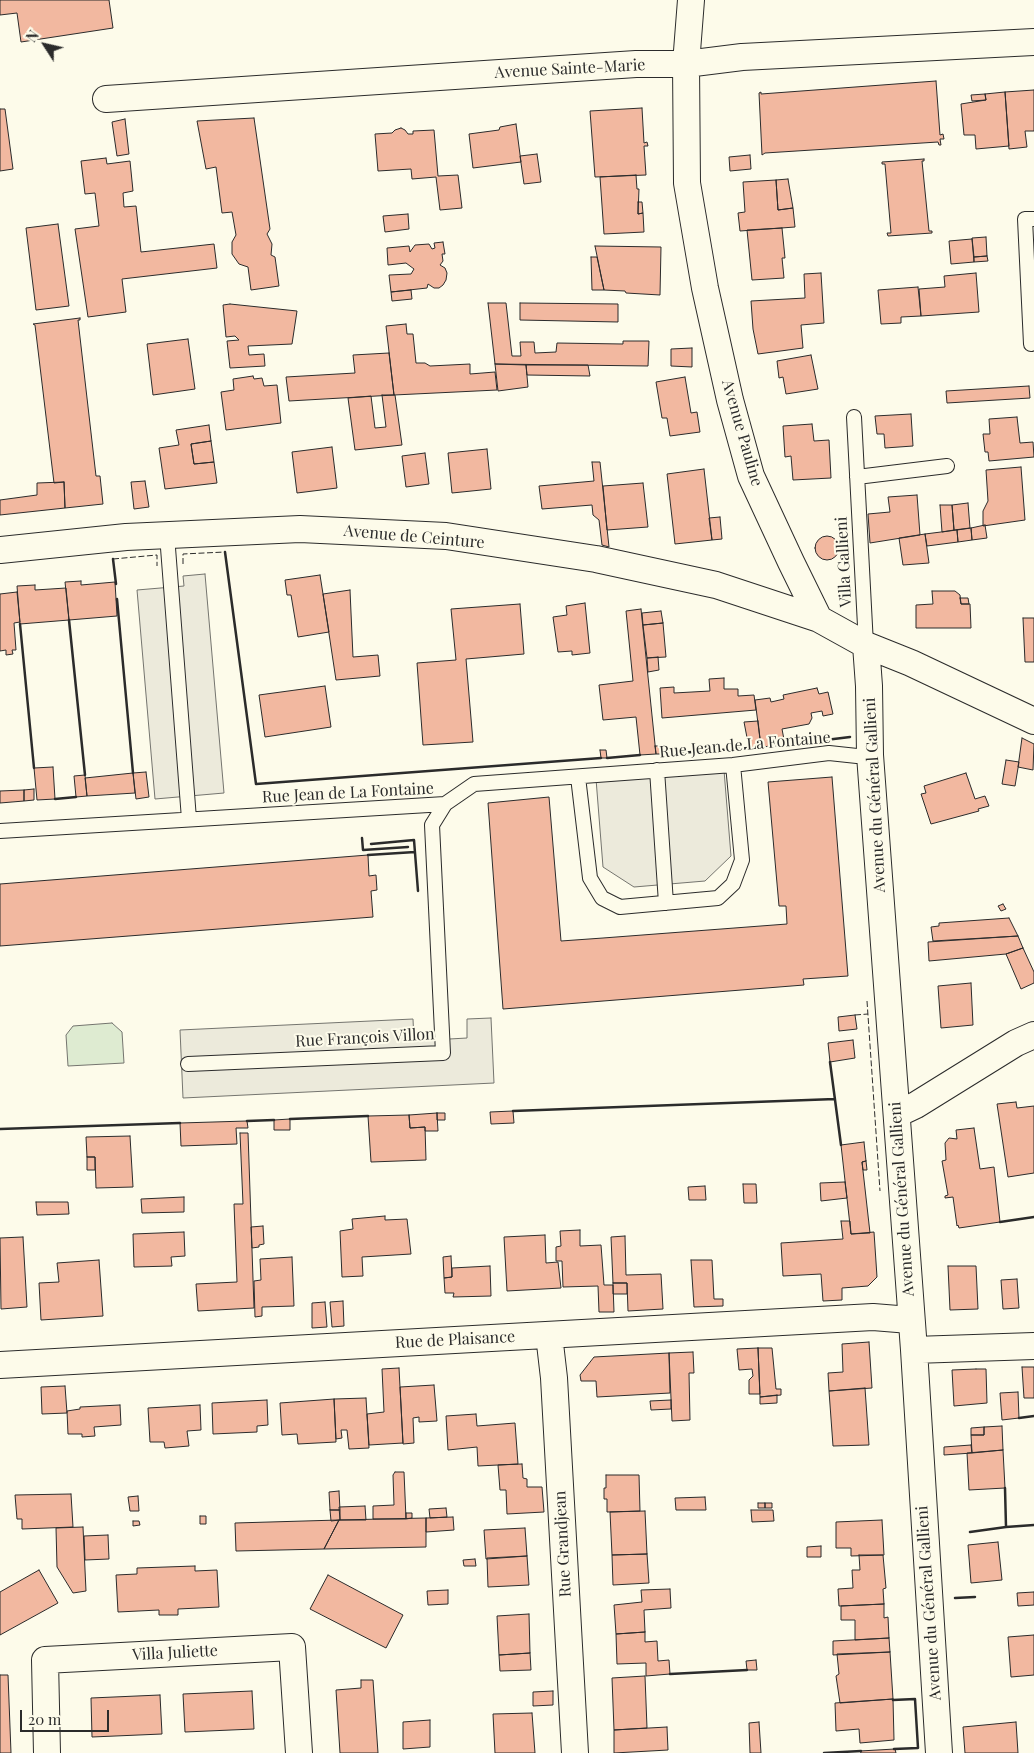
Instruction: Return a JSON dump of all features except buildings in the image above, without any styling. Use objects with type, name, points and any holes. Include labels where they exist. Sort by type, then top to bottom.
[{"type":"street","name":"Avenue Pauline","points":[[691,0],[686,64],[687,183],[705,288],[730,400],[751,476],[819,618]]},
{"type":"street","name":"Avenue Sainte-Marie","points":[[106,99],[636,64],[686,64],[742,57],[1034,42]]},
{"type":"street","name":"Avenue de Ceinture","points":[[0,550],[117,538],[300,529],[446,536],[605,561],[716,585],[819,618]]},
{"type":"street","points":[[819,618],[866,645],[912,663],[1034,721]]},
{"type":"street","name":"Avenue du Général Gallieni","points":[[866,645],[869,686],[870,755],[897,1114],[910,1320],[914,1350],[939,1753]]},
{"type":"street","points":[[897,1114],[916,1105],[1016,1043],[1034,1035]]},
{"type":"street","name":"Rue de Plaisance","points":[[0,1365],[873,1318],[910,1320]]},
{"type":"street","name":"Rue Grandjean","points":[[549,1335],[554,1378],[575,1753]]},
{"type":"street","points":[[914,1350],[1034,1346]]},
{"type":"street","name":"Villa Juliette","points":[[47,1753],[45,1660],[292,1647],[299,1753]]},
{"type":"lane","points":[[1032,344],[1025,219],[1034,219]]},
{"type":"lane","name":"Villa Gallieni","points":[[854,417],[866,645]]},
{"type":"lane","points":[[857,476],[947,466]]},
{"type":"lane","points":[[167,535],[188,819]]},
{"type":"lane","name":"Rue Jean de La Fontaine","points":[[0,831],[445,804],[474,784],[734,765],[829,753],[857,756],[870,755]]},
{"type":"lane","points":[[578,776],[590,878],[602,898],[620,907],[718,898],[733,884],[742,860],[734,765]]},
{"type":"lane","points":[[657,770],[666,903]]},
{"type":"lane","name":"Rue François Villon","points":[[188,1064],[443,1053],[432,825],[445,804]]},
{"type":"green space","points":[[112,1023],[122,1032],[124,1063],[68,1066],[66,1035],[73,1026]]},
{"type":"shaded area","points":[[205,574],[224,793],[155,799],[137,590],[184,586],[183,576]]},
{"type":"shaded area","points":[[724,770],[731,856],[705,881],[634,887],[603,867],[596,779]]},
{"type":"shaded area","points":[[491,1018],[494,1083],[183,1098],[180,1030],[413,1019],[414,1041],[467,1038],[467,1019]]},
{"type":"fence","points":[[183,564],[183,554],[225,552]]},
{"type":"fence","points":[[113,559],[157,555],[157,566]]},
{"type":"fence","points":[[867,1001],[880,1191]]},
{"type":"fence","points":[[855,1015],[868,1014]]},
{"type":"wall","points":[[225,552],[256,784],[601,758]]},
{"type":"wall","points":[[113,559],[116,584]]},
{"type":"wall","points":[[117,599],[133,773]]},
{"type":"wall","points":[[69,620],[85,775]]},
{"type":"wall","points":[[20,624],[34,768]]},
{"type":"wall","points":[[785,745],[850,737]]},
{"type":"wall","points":[[664,754],[749,748]]},
{"type":"wall","points":[[607,758],[640,755]]},
{"type":"wall","points":[[55,799],[76,797]]},
{"type":"wall","points":[[362,838],[363,850],[408,847]]},
{"type":"wall","points":[[371,844],[414,840],[418,891]]},
{"type":"wall","points":[[368,855],[415,852]]},
{"type":"wall","points":[[830,1062],[841,1145]]},
{"type":"wall","points":[[513,1111],[835,1099]]},
{"type":"wall","points":[[290,1119],[368,1116]]},
{"type":"wall","points":[[247,1121],[274,1120]]},
{"type":"wall","points":[[0,1129],[180,1123]]},
{"type":"wall","points":[[1000,1222],[1034,1217]]},
{"type":"wall","points":[[1019,1418],[1034,1416]]},
{"type":"wall","points":[[970,1532],[1006,1527],[1005,1488]]},
{"type":"wall","points":[[1006,1527],[1034,1525]]},
{"type":"wall","points":[[955,1598],[975,1597]]},
{"type":"wall","points":[[670,1674],[747,1670]]},
{"type":"wall","points":[[893,1700],[915,1699],[918,1748],[894,1749]]},
{"type":"wall","points":[[824,1753],[861,1751]]}]
